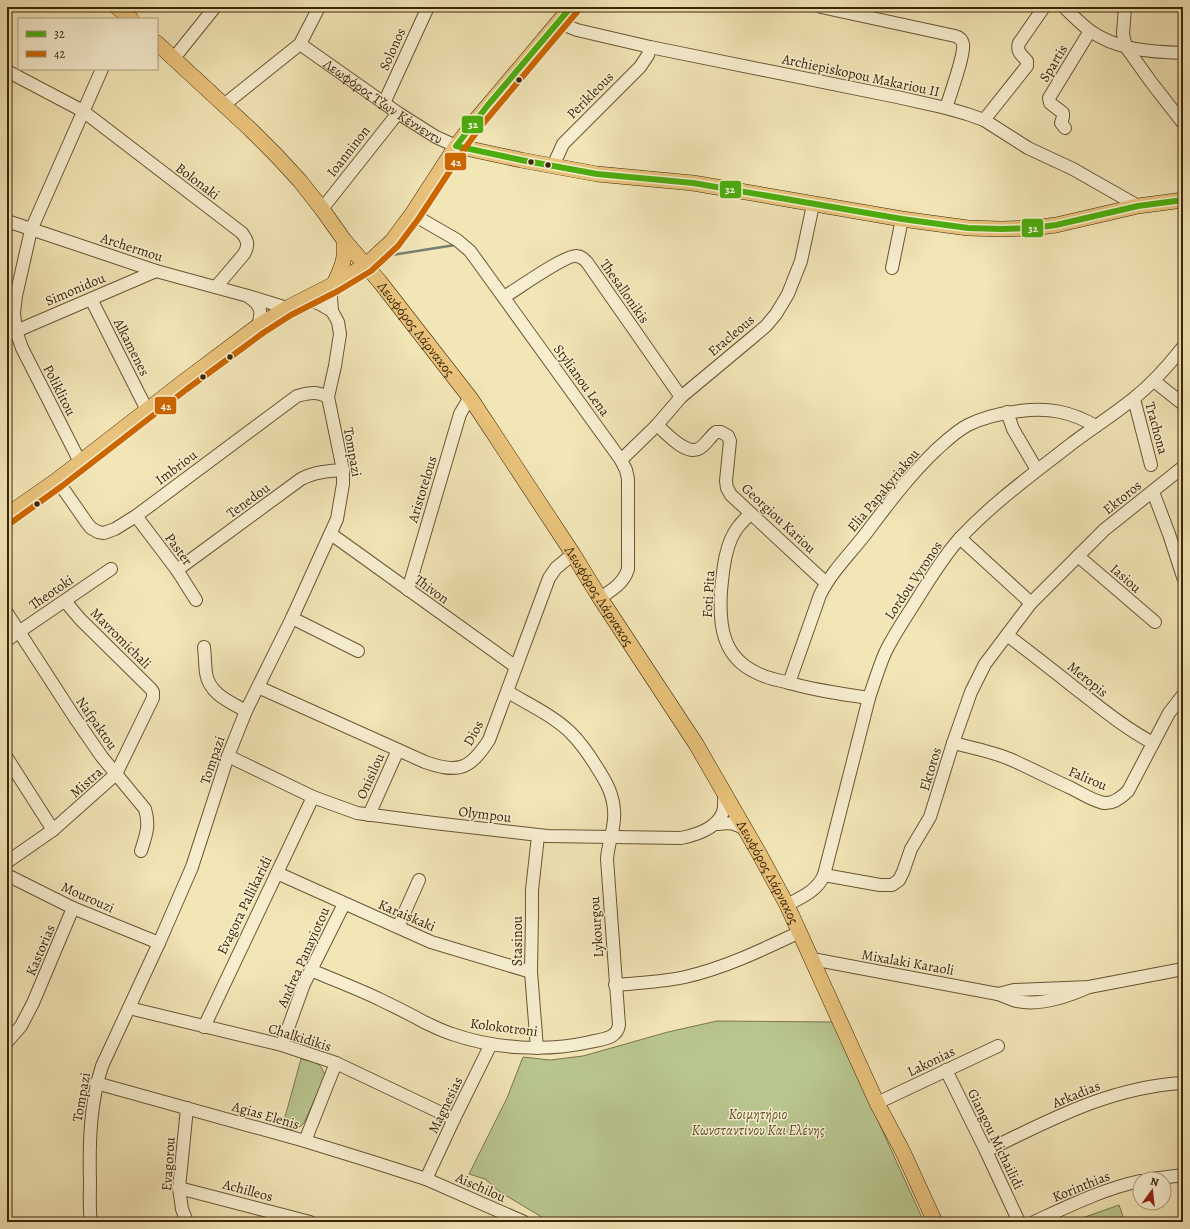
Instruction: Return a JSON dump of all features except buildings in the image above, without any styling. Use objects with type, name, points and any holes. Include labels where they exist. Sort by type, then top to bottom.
[{"type":"main road","points":[[8,511],[57,480],[258,326],[287,308],[333,285],[366,265],[392,241],[412,214],[456,146],[488,105],[571,7]]},
{"type":"main road","name":"Λεωφόρος Λάρνακος","points":[[158,44],[225,104],[300,181],[344,240],[366,265],[471,400],[573,554],[600,598],[696,744],[746,830],[787,905],[877,1103],[903,1152],[935,1222]]},
{"type":"main road","name":"Λεωφόρος Τζων Κέννεντυ","points":[[456,146],[597,174],[708,185],[813,205],[968,228],[1033,228],[1069,223],[1138,206],[1183,200]]},
{"type":"main road","points":[[333,285],[342,267],[345,256],[344,240]]},
{"type":"street","points":[[174,58],[215,7]]},
{"type":"street","points":[[225,104],[300,44],[319,7]]},
{"type":"street","name":"Solonos","points":[[384,103],[428,7]]},
{"type":"street","points":[[822,7],[954,36],[961,39],[963,42],[962,52],[946,108]]},
{"type":"street","points":[[984,120],[1027,66],[1027,61],[1020,54],[1018,46],[1044,7]]},
{"type":"street","points":[[1064,7],[1078,22],[1108,41],[1141,50],[1179,53]]},
{"type":"street","points":[[1125,7],[1123,34],[1126,46],[1142,70],[1183,123]]},
{"type":"street","name":"Archiepiskopou Makariou II","points":[[559,22],[577,30],[650,47],[897,97],[946,108],[984,120],[1028,148],[1073,170],[1138,206]]},
{"type":"street","name":"Spartis","points":[[1065,128],[1060,124],[1063,113],[1050,103],[1049,98],[1090,31]]},
{"type":"street","name":"Λεωφόρος Τζων Κέννεντυ","points":[[300,44],[398,113],[436,137],[456,146]]},
{"type":"street","name":"Perikleous","points":[[553,166],[563,144],[640,67],[648,55],[650,47]]},
{"type":"street","points":[[1142,70],[1144,64],[1149,58],[1158,55],[1179,53]]},
{"type":"street","points":[[12,333],[14,314],[12,294],[32,230],[102,70]]},
{"type":"street","name":"Bolonaki","points":[[7,71],[83,111],[242,233],[247,239],[247,249],[216,287]]},
{"type":"street","name":"Ioanninon","points":[[322,209],[398,113]]},
{"type":"street","name":"Eracleous","points":[[621,460],[657,426],[680,397],[766,326],[776,314],[788,294],[801,261],[813,205]]},
{"type":"street","name":"Stylianou Lena","points":[[412,214],[443,231],[465,246],[504,297],[621,460],[626,470],[628,478],[628,569],[626,575],[615,589],[600,598]]},
{"type":"street","points":[[892,268],[902,219]]},
{"type":"street","name":"Archermou","points":[[7,221],[156,271],[287,308]]},
{"type":"street","name":"Thesallonikis","points":[[504,297],[562,261],[573,256],[583,258],[680,397]]},
{"type":"street","name":"Simonidou","points":[[12,333],[156,271]]},
{"type":"street","name":"Tompazi","points":[[91,1222],[89,1152],[96,1083],[102,1066],[159,943],[192,867],[228,756],[246,711],[292,618],[337,519],[343,484],[343,470],[328,397],[340,334],[338,322],[332,311],[331,298],[333,285]]},
{"type":"street","points":[[248,296],[260,307],[261,317],[258,326]]},
{"type":"street","name":"Alkamenes","points":[[91,298],[147,410]]},
{"type":"street","points":[[306,299],[320,304],[332,311]]},
{"type":"street","name":"Poliklitou","points":[[12,333],[22,348],[80,462]]},
{"type":"street","name":"Lordou Vyronos","points":[[787,905],[815,889],[822,880],[869,698],[883,659],[895,634],[928,582],[960,538],[982,516],[1037,470],[1134,399],[1154,381],[1183,347]]},
{"type":"street","points":[[1154,381],[1183,404]]},
{"type":"street","name":"Imbriou","points":[[57,480],[91,528],[98,532],[104,533],[115,529],[136,516],[297,396],[308,393],[319,393],[328,397]]},
{"type":"street","name":"Trachona","points":[[1134,399],[1151,464]]},
{"type":"street","name":"Aristotelous","points":[[408,590],[460,414],[467,402],[471,400]]},
{"type":"street","name":"Elia Papakyriakou","points":[[789,683],[820,595],[826,583],[892,498],[917,469],[940,446],[968,425],[984,418],[1007,412],[1048,409],[1081,418],[1096,426]]},
{"type":"street","points":[[1007,412],[1013,429],[1037,470]]},
{"type":"street","name":"Georgiou Kariou","points":[[657,426],[681,446],[690,450],[699,449],[716,432],[721,432],[728,436],[730,441],[726,488],[750,514],[826,583]]},
{"type":"street","name":"Ektoros","points":[[824,874],[880,885],[892,884],[899,880],[911,849],[930,817],[953,743],[971,692],[985,664],[1031,603],[1104,530],[1183,467]]},
{"type":"street","name":"Tenedou","points":[[177,570],[301,479],[308,475],[322,472],[343,470]]},
{"type":"street","points":[[1153,492],[1183,577]]},
{"type":"street","name":"Foti Pita","points":[[750,514],[737,528],[730,543],[722,576],[720,620],[725,641],[732,652],[740,662],[762,676],[823,692],[869,698]]},
{"type":"street","name":"Paster","points":[[136,516],[177,570],[196,600]]},
{"type":"street","name":"Thivon","points":[[331,534],[516,668]]},
{"type":"street","points":[[960,538],[1031,603]]},
{"type":"street","name":"Dios","points":[[258,688],[425,762],[448,768],[466,765],[476,758],[489,740],[549,578],[556,568],[573,554]]},
{"type":"street","name":"Iasiou","points":[[1078,556],[1155,622]]},
{"type":"street","name":"Theotoki","points":[[7,640],[111,569]]},
{"type":"street","name":"Mavromichali","points":[[66,601],[80,619],[151,689],[153,692],[153,698]]},
{"type":"street","name":"Nafpaktou","points":[[7,613],[102,757],[145,809],[148,819],[147,830],[141,851]]},
{"type":"street","points":[[292,618],[358,651]]},
{"type":"street","name":"Meropis","points":[[1006,635],[1099,707],[1153,743]]},
{"type":"street","points":[[204,647],[206,673],[211,686],[226,700],[246,711]]},
{"type":"street","name":"Lykourgou","points":[[508,692],[569,731],[584,748],[608,784],[612,799],[614,820],[612,836],[607,850],[607,859],[618,1017]]},
{"type":"street","name":"Falirou","points":[[953,743],[999,755],[1012,760],[1088,797],[1105,803],[1116,801],[1128,791],[1169,714],[1183,695]]},
{"type":"street","name":"Mistra","points":[[7,862],[54,830],[116,774],[153,698]]},
{"type":"street","name":"Onisilou","points":[[369,815],[398,750]]},
{"type":"street","name":"Olympou","points":[[228,756],[313,797],[346,810],[369,815],[538,836],[681,838],[695,835],[705,831],[717,821],[723,813],[724,793]]},
{"type":"street","points":[[7,758],[54,830]]},
{"type":"street","name":"Evagora Pallikaridi","points":[[204,1027],[313,797]]},
{"type":"street","points":[[705,831],[736,813]]},
{"type":"street","points":[[718,824],[730,822],[746,830]]},
{"type":"street","name":"Stasinou","points":[[536,1048],[531,972],[532,890],[538,836]]},
{"type":"street","name":"Karaiskaki","points":[[277,873],[431,942],[531,972]]},
{"type":"street","name":"Mourouzi","points":[[7,875],[73,908],[159,943]]},
{"type":"street","points":[[398,927],[418,880]]},
{"type":"street","name":"Andrea Panayiotou","points":[[282,1045],[302,990],[344,904]]},
{"type":"street","name":"Kastorias","points":[[7,1042],[21,1026],[33,1003],[73,908]]},
{"type":"street","points":[[615,985],[686,977],[727,964],[800,932]]},
{"type":"street","name":"Mixalaki Karaoli","points":[[812,959],[998,994],[1014,990],[1032,996],[1039,1002],[1089,988],[1183,969]]},
{"type":"street","name":"Kolokotroni","points":[[311,970],[378,999],[451,1034],[491,1044],[536,1048],[575,1046],[613,1036],[618,1029],[618,1017]]},
{"type":"street","name":"Chalkidikis","points":[[129,1008],[282,1045],[336,1063],[454,1119]]},
{"type":"street","name":"Magnesias","points":[[426,1179],[491,1044]]},
{"type":"street","name":"Lakonias","points":[[877,1103],[998,1046]]},
{"type":"street","points":[[305,1141],[336,1063]]},
{"type":"street","name":"Giangou Michailidi","points":[[946,1070],[1019,1222]]},
{"type":"street","name":"Agias Elenis","points":[[96,1083],[305,1141],[426,1179]]},
{"type":"street","name":"Arkadias","points":[[986,1151],[1094,1102],[1129,1090],[1183,1083]]},
{"type":"street","name":"Evagorou","points":[[187,1108],[179,1188],[182,1209],[187,1222]]},
{"type":"street","points":[[1172,1177],[1183,1176]]},
{"type":"street","name":"Aischilou","points":[[426,1179],[524,1222]]},
{"type":"street","name":"Korinthias","points":[[1034,1222],[1093,1196],[1132,1183]]},
{"type":"street","name":"Achilleos","points":[[179,1188],[310,1222]]},
{"type":"green space","name":"Κοιμητήριο Κωνσταντίνου Και Ελένης","points":[[717,1021],[833,1022],[924,1222],[550,1222],[500,1192],[485,1179],[469,1174],[507,1098],[523,1057],[550,1060],[583,1056],[668,1032]]},
{"type":"green space","points":[[301,1059],[317,1063],[322,1068],[325,1076],[304,1123],[294,1129],[282,1128]]},
{"type":"green space","points":[[1119,1205],[1125,1222],[1071,1222]]},
{"type":"waterway","points":[[392,255],[455,245]]},
{"type":"transit line","name":"32","points":[[571,7],[488,105],[456,146],[597,174],[693,183],[902,219],[968,228],[1033,228],[1056,225],[1138,206],[1183,200]]},
{"type":"transit line","name":"42","points":[[12,522],[62,486],[187,389],[263,333],[291,315],[338,291],[371,271],[398,246],[419,218],[481,126],[577,12]]}]
